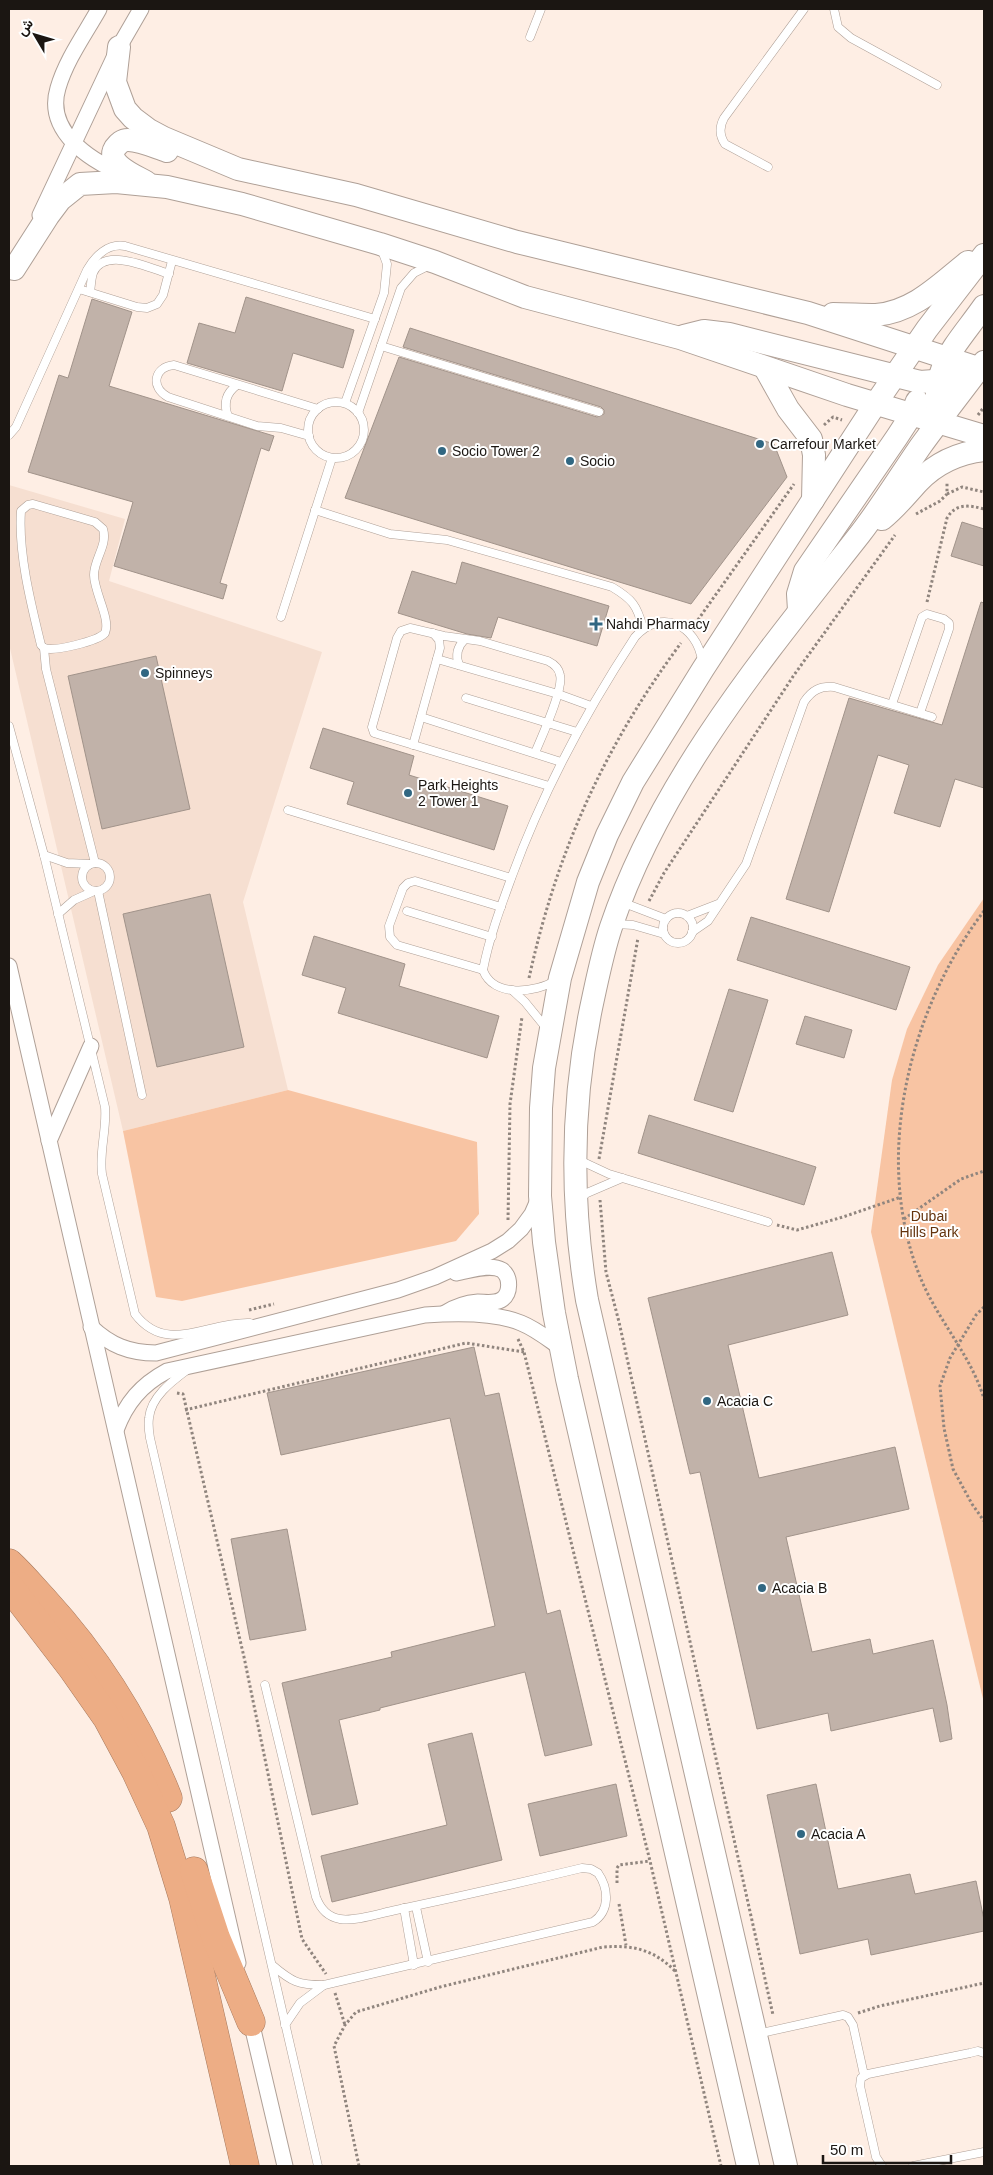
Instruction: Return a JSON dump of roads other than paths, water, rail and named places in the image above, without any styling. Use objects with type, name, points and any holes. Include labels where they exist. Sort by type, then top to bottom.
[{"type":"highway","points":[[9,1563],[63,1621],[85,1648],[109,1682],[138,1730],[168,1796],[216,1938],[251,2022]]},
{"type":"highway","points":[[9,1586],[72,1668],[107,1718],[136,1772],[161,1826],[183,1898],[245,2166]]},
{"type":"main road","points":[[120,47],[115,82],[125,108],[133,118],[148,130],[164,138],[238,169]]},
{"type":"main road","points":[[150,184],[116,162],[113,151],[119,144],[130,140],[215,166],[238,169],[356,195],[517,242],[808,313],[914,348],[983,367]]},
{"type":"main road","points":[[11,274],[60,200],[80,184],[98,182],[150,184],[242,204],[380,244],[435,262],[525,297],[680,338],[765,368],[876,403],[925,393],[974,393]]},
{"type":"main road","points":[[808,313],[876,314],[895,311],[926,297],[984,249]]},
{"type":"main road","points":[[748,2166],[560,1348],[548,1276],[540,1196],[541,1108],[550,1032],[560,978],[588,882],[607,835],[632,782],[702,669],[876,403],[914,348],[984,255]]},
{"type":"main road","points":[[799,610],[798,594],[805,571],[947,358],[984,306]]},
{"type":"main road","points":[[680,338],[704,331],[729,334],[894,377],[925,393]]},
{"type":"main road","points":[[914,348],[925,393],[936,407],[940,422]]},
{"type":"main road","points":[[925,393],[983,367]]},
{"type":"main road","points":[[786,2166],[766,2031],[587,1300],[577,1233],[575,1203],[576,1102],[584,1040],[610,928],[639,858],[669,800],[717,724],[759,663],[862,532],[940,422],[974,393],[983,367]]},
{"type":"main road","points":[[765,368],[788,409],[811,439],[814,455],[813,500]]},
{"type":"main road","points":[[940,422],[984,436]]},
{"type":"main road","points":[[862,532],[891,512],[918,482],[946,460],[958,455],[984,450]]},
{"type":"street","points":[[99,9],[57,89],[58,116],[72,142],[85,154],[102,164],[150,184]]},
{"type":"street","points":[[11,274],[72,142],[141,9]]},
{"type":"street","points":[[9,966],[285,2166]]},
{"type":"street","points":[[49,1141],[91,1046]]},
{"type":"street","points":[[91,1327],[115,1345],[129,1351],[144,1353],[167,1351],[398,1290],[435,1277],[508,1242],[532,1214],[540,1196]]},
{"type":"street","points":[[435,1277],[493,1267],[502,1270],[508,1277],[509,1286],[507,1294],[500,1300],[467,1303],[455,1307],[444,1314]]},
{"type":"street","points":[[116,1430],[130,1401],[152,1379],[167,1371],[424,1315],[497,1316],[520,1322],[542,1334],[560,1348]]},
{"type":"lane","points":[[530,37],[541,9]]},
{"type":"lane","points":[[768,167],[725,144],[720,128],[724,118],[804,9]]},
{"type":"lane","points":[[834,9],[838,27],[851,38],[937,86]]},
{"type":"lane","points":[[345,403],[384,293],[387,274],[380,244]]},
{"type":"lane","points":[[9,434],[16,427],[87,270],[95,258],[114,246],[125,246],[172,262],[375,319]]},
{"type":"lane","points":[[90,292],[93,273],[96,268],[111,259],[122,260],[168,274]]},
{"type":"lane","points":[[79,289],[137,307],[148,308],[160,300],[172,262]]},
{"type":"lane","points":[[358,413],[401,288],[414,272],[435,262]]},
{"type":"lane","points":[[381,346],[599,412]]},
{"type":"lane","points":[[309,436],[281,428],[257,426],[162,393],[156,382],[157,375],[167,366],[174,365],[318,410]]},
{"type":"lane","points":[[228,416],[226,398],[228,393],[237,384]]},
{"type":"lane","points":[[345,403],[358,413],[363,421],[363,440],[350,454],[332,458],[322,454],[314,446],[309,436],[309,426],[312,417],[326,404],[345,403]]},
{"type":"lane","points":[[280,617],[332,458]]},
{"type":"lane","points":[[44,648],[52,649],[98,639],[105,633],[107,626],[94,581],[94,573],[105,535],[103,529],[95,522],[33,504],[28,505],[21,512],[21,534],[27,576],[40,640],[44,648],[46,669],[92,864]]},
{"type":"lane","points":[[315,510],[390,534],[448,540],[612,587],[633,602],[639,613],[642,628]]},
{"type":"lane","points":[[892,704],[924,615],[927,614],[944,619],[949,626],[920,713]]},
{"type":"lane","points":[[483,970],[511,878],[549,786],[591,706],[642,628],[654,623],[666,622],[679,625],[689,632],[697,642],[702,669]]},
{"type":"lane","points":[[535,754],[558,694],[561,681],[558,669],[548,660],[480,641],[410,628],[405,629],[399,634],[372,727],[376,735],[549,786]]},
{"type":"lane","points":[[413,745],[440,644],[433,633]]},
{"type":"lane","points":[[459,665],[458,648],[465,639]]},
{"type":"lane","points":[[437,659],[558,694],[591,706]]},
{"type":"lane","points":[[666,919],[663,928],[667,938],[676,943],[686,941],[692,932],[708,921],[732,886],[746,864],[804,702],[816,689],[825,686],[834,687],[932,717]]},
{"type":"lane","points":[[466,698],[577,732]]},
{"type":"lane","points":[[422,717],[561,762]]},
{"type":"lane","points":[[9,726],[44,856],[91,1046],[106,1118],[101,1151],[102,1174],[135,1314],[150,1330],[168,1336],[233,1324],[264,1326]]},
{"type":"lane","points":[[288,810],[511,878]]},
{"type":"lane","points":[[44,856],[67,863],[105,866],[110,876],[107,886],[74,900],[58,914]]},
{"type":"lane","points":[[92,864],[84,868],[82,882],[86,888],[95,892]]},
{"type":"lane","points":[[501,907],[415,881],[408,883],[403,888],[390,926],[390,936],[397,945],[483,970],[489,980],[512,990],[525,1002],[550,1032]]},
{"type":"lane","points":[[95,892],[142,1095]]},
{"type":"lane","points":[[621,903],[666,919],[678,913],[687,916],[693,923],[692,932]]},
{"type":"lane","points":[[687,916],[718,904]]},
{"type":"lane","points":[[407,912],[492,937]]},
{"type":"lane","points":[[610,928],[618,923],[664,934]]},
{"type":"lane","points":[[512,990],[527,991],[538,989],[560,978]]},
{"type":"lane","points":[[575,1158],[597,1169],[622,1178],[768,1222]]},
{"type":"lane","points":[[575,1203],[587,1193],[622,1178]]},
{"type":"lane","points":[[200,1364],[186,1371],[162,1391],[149,1418],[150,1438],[318,2166]]},
{"type":"lane","points":[[265,1685],[319,1905],[332,1916],[348,1920],[416,1907],[582,1868],[591,1869],[598,1873],[606,1899],[604,1910],[592,1922],[328,1984],[301,1985],[290,1981],[272,1965]]},
{"type":"lane","points":[[416,1907],[428,1962]]},
{"type":"lane","points":[[404,1908],[414,1965]]},
{"type":"lane","points":[[285,2025],[300,2003],[328,1984]]},
{"type":"lane","points":[[766,2031],[843,2015],[848,2017],[852,2021],[864,2075]]},
{"type":"lane","points":[[882,2166],[876,2156],[860,2086],[861,2078],[864,2075],[978,2051],[984,2053]]},
{"type":"lane","points":[[912,2166],[984,2152]]},
{"type":"place","name":"Carrefour Market","points":[[760,444]]},
{"type":"place","name":"Socio Tower 2","points":[[442,451]]},
{"type":"place","name":"Socio","points":[[570,461]]},
{"type":"place","name":"Nahdi Pharmacy","points":[[596,624]]},
{"type":"place","name":"Spinneys","points":[[145,673]]},
{"type":"place","name":"Park Heights 2 Tower 1","points":[[408,793]]},
{"type":"place","name":"Acacia C","points":[[707,1401]]},
{"type":"place","name":"Acacia B","points":[[762,1588]]},
{"type":"place","name":"Acacia A","points":[[801,1834]]},
{"type":"park label","name":"Dubai Hills Park","points":[[929,1224]]}]
